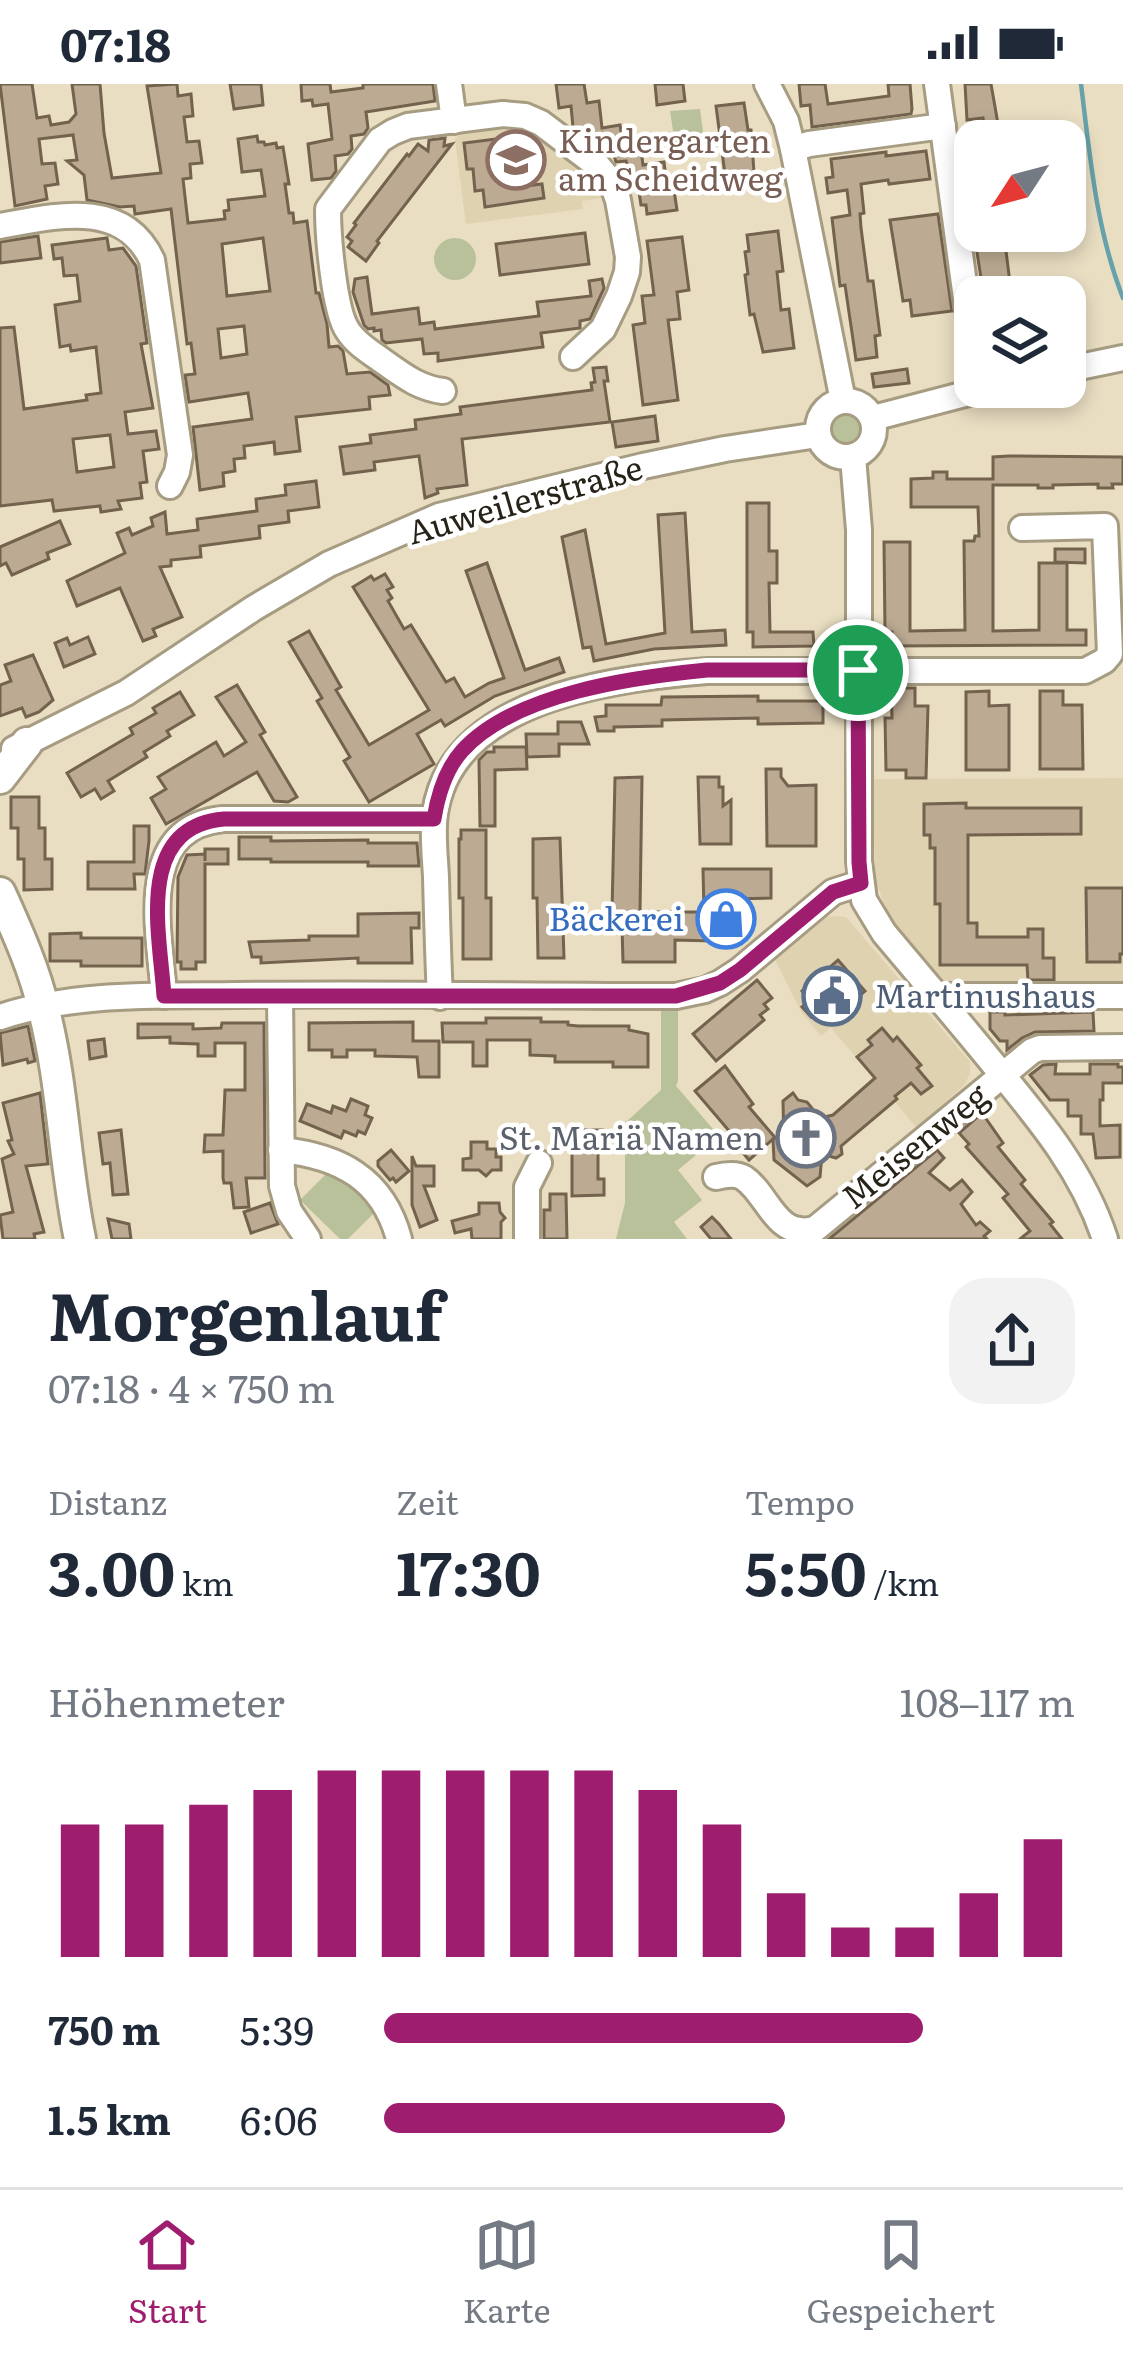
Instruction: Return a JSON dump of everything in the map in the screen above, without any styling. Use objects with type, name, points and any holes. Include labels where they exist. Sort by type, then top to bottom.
[{"type":"main road","points":[[0,778],[13,749]]},
{"type":"main road","points":[[0,892],[43,1005],[80,1239]]},
{"type":"street","points":[[449,84],[454,121]]},
{"type":"street","points":[[767,84],[794,149],[843,401]]},
{"type":"street","points":[[937,84],[963,276]]},
{"type":"street","points":[[443,391],[424,388],[407,378],[346,330],[334,277],[328,209],[380,140],[409,126],[525,116],[561,136],[612,183],[623,226],[627,272],[603,329],[573,358]]},
{"type":"street","points":[[794,149],[943,126]]},
{"type":"street","points":[[0,226],[72,214],[104,219],[142,238],[152,260],[180,455],[170,487]]},
{"type":"street","points":[[1086,366],[1123,358]]},
{"type":"street","points":[[873,418],[954,397]]},
{"type":"street","points":[[843,401],[866,408],[873,418],[872,442],[854,458],[838,457],[825,449],[818,435],[823,413],[843,401]]},
{"type":"street","name":"Auweilerstraße","points":[[13,749],[126,693],[329,564],[440,517],[643,466],[818,435]]},
{"type":"street","points":[[854,458],[859,530],[859,862],[864,899],[1040,1118],[1069,1160],[1105,1239]]},
{"type":"street","points":[[440,997],[434,819],[453,762],[471,742],[510,718],[557,698],[658,675],[707,670],[1084,670],[1104,661],[1110,654],[1105,526],[1022,528]]},
{"type":"street","points":[[164,996],[158,883],[164,856],[185,831],[208,820],[224,819],[434,819]]},
{"type":"street","points":[[0,1018],[43,1005],[164,996],[676,996],[705,990],[740,970],[833,892],[861,883]]},
{"type":"street","points":[[280,994],[282,1186],[290,1211],[308,1239]]},
{"type":"street","points":[[938,996],[1123,996]]},
{"type":"street","points":[[1002,1075],[1040,1048],[1123,1047]]},
{"type":"street","name":"Meisenweg","points":[[716,1177],[744,1178],[784,1228],[806,1233],[1002,1075]]},
{"type":"street","points":[[281,1150],[326,1157],[365,1180],[392,1216],[400,1239]]},
{"type":"street","points":[[527,1239],[527,1186],[539,1163]]},
{"type":"shaded area","name":"Kindergarten am Scheidweg","points":[[506,124],[526,127],[593,175],[608,197],[582,201],[583,209],[466,224],[455,140],[462,130]]},
{"type":"shaded area","points":[[1123,778],[1123,990],[944,985],[891,923],[875,878],[873,779]]},
{"type":"shaded area","points":[[825,917],[846,917],[970,1062],[965,1084],[917,1128],[831,1028],[821,1036],[801,1012],[775,960]]},
{"type":"green space","points":[[700,109],[705,147],[676,150],[670,111]]},
{"type":"green space","points":[[455,238],[470,244],[476,259],[470,274],[455,280],[440,274],[434,259],[440,244]]},
{"type":"green space","points":[[846,414],[857,419],[862,430],[857,441],[846,446],[835,441],[830,430],[835,419]]},
{"type":"green space","points":[[661,1008],[678,1008],[676,1086],[719,1136],[678,1170],[702,1200],[674,1222],[687,1239],[616,1239],[625,1203],[625,1123],[661,1090]]},
{"type":"green space","points":[[332,1168],[376,1211],[348,1239],[340,1239],[300,1200]]},
{"type":"building","points":[[0,84],[32,84],[37,118],[49,116],[51,125],[69,122],[76,114],[72,84],[100,84],[112,178],[161,173],[147,86],[177,84],[178,96],[191,94],[193,116],[184,117],[187,142],[199,141],[202,163],[190,164],[191,178],[183,179],[188,223],[225,219],[228,200],[265,196],[261,170],[242,172],[238,139],[257,136],[265,145],[283,147],[289,213],[294,223],[307,221],[329,347],[343,351],[347,374],[370,372],[388,385],[390,395],[369,397],[370,409],[296,417],[300,451],[275,454],[274,442],[244,446],[245,458],[234,459],[235,471],[223,473],[224,486],[200,490],[193,427],[252,419],[248,393],[189,402],[185,375],[195,374],[171,209],[135,214],[134,206],[87,200],[84,175],[67,161],[77,160],[73,135],[39,139],[42,164],[55,163],[58,184],[45,186],[47,199],[15,206]],"holes":[[[263,238],[270,291],[227,296],[222,244]],[[244,326],[247,354],[221,358],[218,329]]]},
{"type":"building","points":[[230,84],[261,84],[263,105],[234,109]]},
{"type":"building","points":[[301,84],[330,84],[331,92],[363,88],[363,84],[433,84],[435,101],[366,112],[368,128],[364,134],[351,136],[348,154],[335,156],[336,171],[331,178],[312,180],[308,144],[332,139],[328,104],[313,106],[312,100],[302,101]]},
{"type":"building","points":[[556,84],[584,84],[587,103],[599,101],[602,128],[620,125],[623,144],[640,142],[643,165],[664,162],[666,178],[672,177],[677,210],[647,214],[636,173],[631,174],[626,161],[616,162],[611,146],[592,141],[591,130],[573,127],[571,106],[559,108]]},
{"type":"building","points":[[655,84],[683,84],[685,101],[657,105]]},
{"type":"building","points":[[799,84],[825,84],[828,104],[889,96],[888,84],[910,84],[911,114],[812,127],[810,105],[801,106]]},
{"type":"building","points":[[965,84],[991,84],[997,120],[967,120]]},
{"type":"building","points":[[744,103],[755,187],[727,190],[716,106]]},
{"type":"building","points":[[519,136],[525,186],[542,184],[544,198],[485,207],[483,190],[475,191],[473,169],[467,169],[464,143]]},
{"type":"building","points":[[445,138],[444,146],[452,144],[366,261],[348,247],[354,223],[407,154],[418,144],[428,151],[429,140]]},
{"type":"building","points":[[926,151],[930,179],[861,184],[861,228],[880,335],[875,336],[877,357],[856,360],[832,218],[850,215],[847,190],[828,193],[831,159]]},
{"type":"building","points":[[938,214],[952,311],[912,316],[910,300],[903,301],[890,220]]},
{"type":"building","points":[[778,231],[781,310],[789,309],[794,348],[763,352],[754,314],[750,315],[747,235]]},
{"type":"building","points":[[585,233],[589,264],[500,275],[496,244]]},
{"type":"building","points":[[38,236],[41,258],[0,263],[0,242]]},
{"type":"building","points":[[682,237],[689,290],[677,292],[680,319],[668,320],[678,400],[643,405],[633,325],[645,323],[642,296],[654,295],[647,241]]},
{"type":"building","points":[[107,238],[109,250],[123,248],[136,266],[147,343],[141,344],[153,408],[125,412],[128,434],[156,431],[159,449],[143,451],[147,482],[140,483],[142,498],[118,501],[121,509],[101,512],[100,506],[54,511],[52,500],[0,506],[0,328],[14,327],[24,409],[87,400],[86,395],[101,393],[96,347],[71,351],[70,345],[60,347],[55,305],[80,301],[77,275],[64,276],[62,258],[54,259],[52,245]],"holes":[[[110,435],[114,467],[77,472],[73,439]]]},
{"type":"building","points":[[977,252],[1006,252],[1009,276],[981,276]]},
{"type":"building","points":[[367,277],[372,314],[418,308],[420,324],[434,322],[435,329],[539,316],[537,302],[591,296],[589,281],[602,279],[604,288],[590,319],[580,321],[580,328],[541,333],[543,347],[438,361],[438,353],[424,354],[422,339],[386,343],[381,330],[364,325],[353,292],[355,279]]},
{"type":"building","points":[[606,367],[610,422],[462,439],[467,485],[437,489],[438,493],[425,498],[419,456],[374,462],[375,470],[344,474],[340,447],[371,443],[370,435],[416,429],[415,420],[461,414],[460,407],[592,390],[593,368]]},
{"type":"building","points":[[907,369],[909,383],[874,387],[872,374]]},
{"type":"building","points":[[655,416],[658,441],[616,447],[612,422]]},
{"type":"building","points":[[993,457],[1123,457],[1123,484],[1112,484],[1113,488],[1098,488],[1098,484],[993,485],[993,631],[1039,630],[1039,563],[1067,563],[1067,630],[1086,630],[1086,645],[893,646],[892,632],[885,632],[884,542],[910,542],[910,631],[965,630],[964,541],[979,536],[978,507],[911,507],[911,479],[947,472],[947,479],[993,479]]},
{"type":"building","points":[[316,481],[319,507],[288,511],[289,522],[259,526],[260,538],[200,546],[201,557],[171,560],[171,566],[160,567],[182,617],[153,629],[156,636],[143,641],[120,588],[77,606],[67,581],[125,553],[117,533],[129,528],[132,535],[153,526],[151,518],[165,512],[167,534],[198,530],[197,519],[257,511],[256,499],[286,495],[285,485]]},
{"type":"building","points":[[747,503],[769,503],[769,551],[777,551],[777,583],[769,583],[770,632],[813,632],[814,646],[753,647],[753,632],[747,632]]},
{"type":"building","points":[[685,513],[692,632],[725,630],[726,645],[654,649],[594,661],[591,647],[583,648],[562,537],[585,530],[606,644],[665,633],[658,515]]},
{"type":"building","points":[[60,521],[70,544],[12,575],[6,563],[0,566],[0,547]]},
{"type":"building","points":[[1055,549],[1085,549],[1085,563],[1055,562]]},
{"type":"building","points":[[487,563],[525,670],[559,658],[564,672],[495,696],[445,726],[441,720],[417,734],[434,764],[369,802],[344,761],[350,757],[317,701],[322,698],[289,642],[309,631],[369,745],[429,710],[353,587],[385,574],[393,587],[387,590],[392,598],[388,601],[404,629],[411,625],[446,682],[454,678],[465,697],[504,678],[466,571]]},
{"type":"building","points":[[88,637],[95,654],[64,667],[55,643],[67,638],[70,645]]},
{"type":"building","points":[[33,655],[53,700],[26,717],[22,708],[0,716],[0,685],[11,681],[5,665]]},
{"type":"building","points":[[237,685],[297,797],[274,801],[257,772],[166,824],[151,798],[166,789],[158,777],[216,742],[224,756],[246,742],[216,697]]},
{"type":"building","points":[[891,688],[915,688],[915,706],[928,706],[926,778],[906,778],[906,770],[886,770],[885,718],[892,718]]},
{"type":"building","points":[[989,691],[989,706],[1009,705],[1009,770],[966,770],[966,692]]},
{"type":"building","points":[[1040,691],[1063,691],[1063,705],[1082,705],[1083,769],[1040,769]]},
{"type":"building","points":[[180,692],[194,715],[167,731],[170,736],[144,752],[147,757],[108,781],[114,791],[101,799],[95,789],[81,797],[67,773],[133,734],[130,728]]},
{"type":"building","points":[[758,696],[758,701],[823,701],[823,723],[758,724],[758,718],[662,720],[662,726],[598,731],[595,717],[606,716],[606,705],[661,705],[662,697]]},
{"type":"building","points":[[558,722],[581,722],[589,744],[559,744],[559,756],[527,757],[526,734],[558,734]]},
{"type":"building","points":[[494,747],[526,747],[527,769],[495,770],[495,826],[480,826],[479,760],[494,752]]},
{"type":"building","points":[[766,769],[781,769],[788,786],[816,785],[816,846],[767,846]]},
{"type":"building","points":[[642,777],[640,912],[704,912],[703,869],[771,869],[771,898],[733,899],[733,927],[712,927],[712,941],[675,940],[675,962],[623,962],[622,927],[607,927],[607,912],[612,912],[615,778]]},
{"type":"building","points":[[698,777],[719,777],[723,806],[731,800],[731,844],[700,844]]},
{"type":"building","points":[[11,797],[39,797],[39,828],[45,828],[45,859],[52,859],[52,889],[24,890],[18,828],[11,828]]},
{"type":"building","points":[[966,803],[966,808],[1081,808],[1081,834],[968,835],[968,923],[977,923],[977,937],[1028,937],[1028,929],[1043,929],[1043,958],[1054,958],[1054,980],[1028,980],[1027,965],[940,965],[935,848],[930,848],[930,835],[924,835],[924,804]]},
{"type":"building","points":[[134,826],[149,826],[145,874],[134,874],[135,889],[88,889],[88,862],[134,862]]},
{"type":"building","points":[[461,830],[486,830],[491,959],[463,959]]},
{"type":"building","points":[[239,837],[417,843],[419,866],[239,859]]},
{"type":"building","points":[[560,838],[564,958],[538,958],[533,839]]},
{"type":"building","points":[[205,849],[228,849],[228,864],[205,864],[205,962],[196,962],[196,969],[181,969],[177,962],[178,877],[187,855],[205,854]]},
{"type":"building","points":[[1086,888],[1123,888],[1120,962],[1087,962]]},
{"type":"building","points":[[419,913],[419,928],[411,928],[412,963],[358,963],[358,958],[261,963],[261,957],[252,957],[249,942],[358,936],[358,914]]},
{"type":"building","points":[[81,933],[81,938],[142,938],[142,966],[50,961],[50,934]]},
{"type":"building","name":"Martinushaus","points":[[838,960],[865,991],[828,1023],[821,1015],[811,1017],[802,1007],[809,1001],[802,991]]},
{"type":"building","points":[[757,980],[772,998],[760,1015],[764,1020],[716,1061],[693,1034]]},
{"type":"building","points":[[990,1012],[1093,1012],[1094,1031],[1035,1032],[1007,1050],[1007,1041],[1000,1041],[990,1029]]},
{"type":"building","points":[[486,1018],[629,1026],[629,1030],[648,1034],[648,1067],[555,1062],[555,1056],[530,1055],[530,1040],[487,1040],[487,1066],[473,1066],[473,1042],[443,1042],[442,1023],[486,1023]]},
{"type":"building","points":[[413,1022],[413,1041],[439,1041],[439,1077],[419,1077],[417,1057],[347,1050],[347,1057],[332,1057],[332,1050],[309,1050],[309,1023]]},
{"type":"building","points":[[222,1023],[264,1023],[265,1178],[246,1178],[249,1207],[234,1208],[231,1183],[224,1183],[223,1178],[223,1151],[204,1152],[205,1135],[223,1135],[225,1090],[245,1090],[245,1043],[215,1043],[215,1056],[198,1056],[198,1044],[170,1043],[170,1037],[138,1038],[138,1024],[193,1024],[193,1029],[221,1028]]},
{"type":"building","points":[[28,1026],[35,1061],[3,1065],[0,1033]]},
{"type":"building","points":[[882,1028],[893,1041],[897,1037],[932,1086],[921,1094],[911,1083],[841,1146],[842,1154],[836,1158],[822,1154],[820,1177],[807,1186],[774,1160],[773,1139],[749,1160],[695,1091],[725,1066],[753,1104],[749,1107],[784,1148],[783,1101],[793,1093],[820,1118],[833,1115],[875,1078],[857,1057]]},
{"type":"building","points":[[104,1039],[106,1056],[90,1059],[88,1041]]},
{"type":"building","points":[[1056,1064],[1055,1074],[1090,1074],[1090,1064],[1123,1067],[1123,1083],[1103,1083],[1100,1100],[1100,1126],[1120,1125],[1120,1157],[1096,1158],[1093,1134],[1081,1134],[1081,1116],[1068,1116],[1068,1100],[1050,1100],[1030,1075],[1043,1065]]},
{"type":"building","points":[[40,1093],[48,1164],[26,1166],[44,1232],[34,1234],[35,1239],[3,1239],[0,1215],[13,1212],[2,1159],[14,1154],[3,1103]]},
{"type":"building","points":[[351,1099],[368,1106],[365,1115],[372,1118],[365,1134],[344,1131],[341,1138],[300,1121],[307,1104],[331,1113],[333,1106],[346,1111]]},
{"type":"building","points":[[982,1113],[1003,1143],[998,1147],[1025,1180],[1021,1184],[1062,1239],[1020,1239],[1030,1231],[1003,1198],[1008,1194],[959,1133]]},
{"type":"building","points":[[121,1130],[128,1194],[113,1195],[110,1163],[103,1164],[99,1133]]},
{"type":"building","points":[[572,1130],[603,1130],[598,1179],[604,1179],[604,1195],[572,1196]]},
{"type":"building","points":[[471,1142],[487,1142],[487,1149],[496,1149],[501,1170],[486,1176],[479,1170],[463,1170],[463,1159],[471,1158]]},
{"type":"building","points":[[391,1150],[409,1171],[396,1182],[378,1166]]},
{"type":"building","points":[[937,1150],[944,1158],[929,1173],[950,1190],[962,1180],[972,1192],[961,1204],[976,1225],[980,1222],[990,1231],[984,1236],[987,1239],[829,1239]]},
{"type":"building","points":[[412,1156],[416,1166],[434,1166],[434,1186],[424,1186],[437,1220],[420,1227],[412,1205]]},
{"type":"building","points":[[550,1194],[566,1194],[567,1239],[544,1239],[544,1210],[550,1210]]},
{"type":"building","points":[[270,1203],[278,1224],[251,1233],[244,1212]]},
{"type":"building","points":[[479,1203],[499,1203],[505,1218],[501,1239],[472,1239],[471,1229],[455,1233],[452,1221],[479,1214]]},
{"type":"building","points":[[712,1217],[731,1239],[711,1239],[701,1227]]},
{"type":"building","points":[[108,1219],[129,1224],[131,1239],[112,1239]]},
{"type":"waterway","points":[[1081,84],[1100,219],[1123,298]]},
{"type":"place","name":"Kindergarten am Scheidweg","points":[[516,160]]},
{"type":"place","name":"Bäckerei","points":[[726,919]]},
{"type":"place","name":"Martinushaus","points":[[832,996]]},
{"type":"place","name":"St. Mariä Namen","points":[[806,1138]]},
{"type":"route","points":[[707,670],[858,670],[861,883],[833,892],[720,983],[676,996],[164,996],[158,883],[164,856],[195,825],[224,819],[434,819],[438,796],[460,752],[490,728],[534,706],[582,690],[658,675],[707,670]]}]
